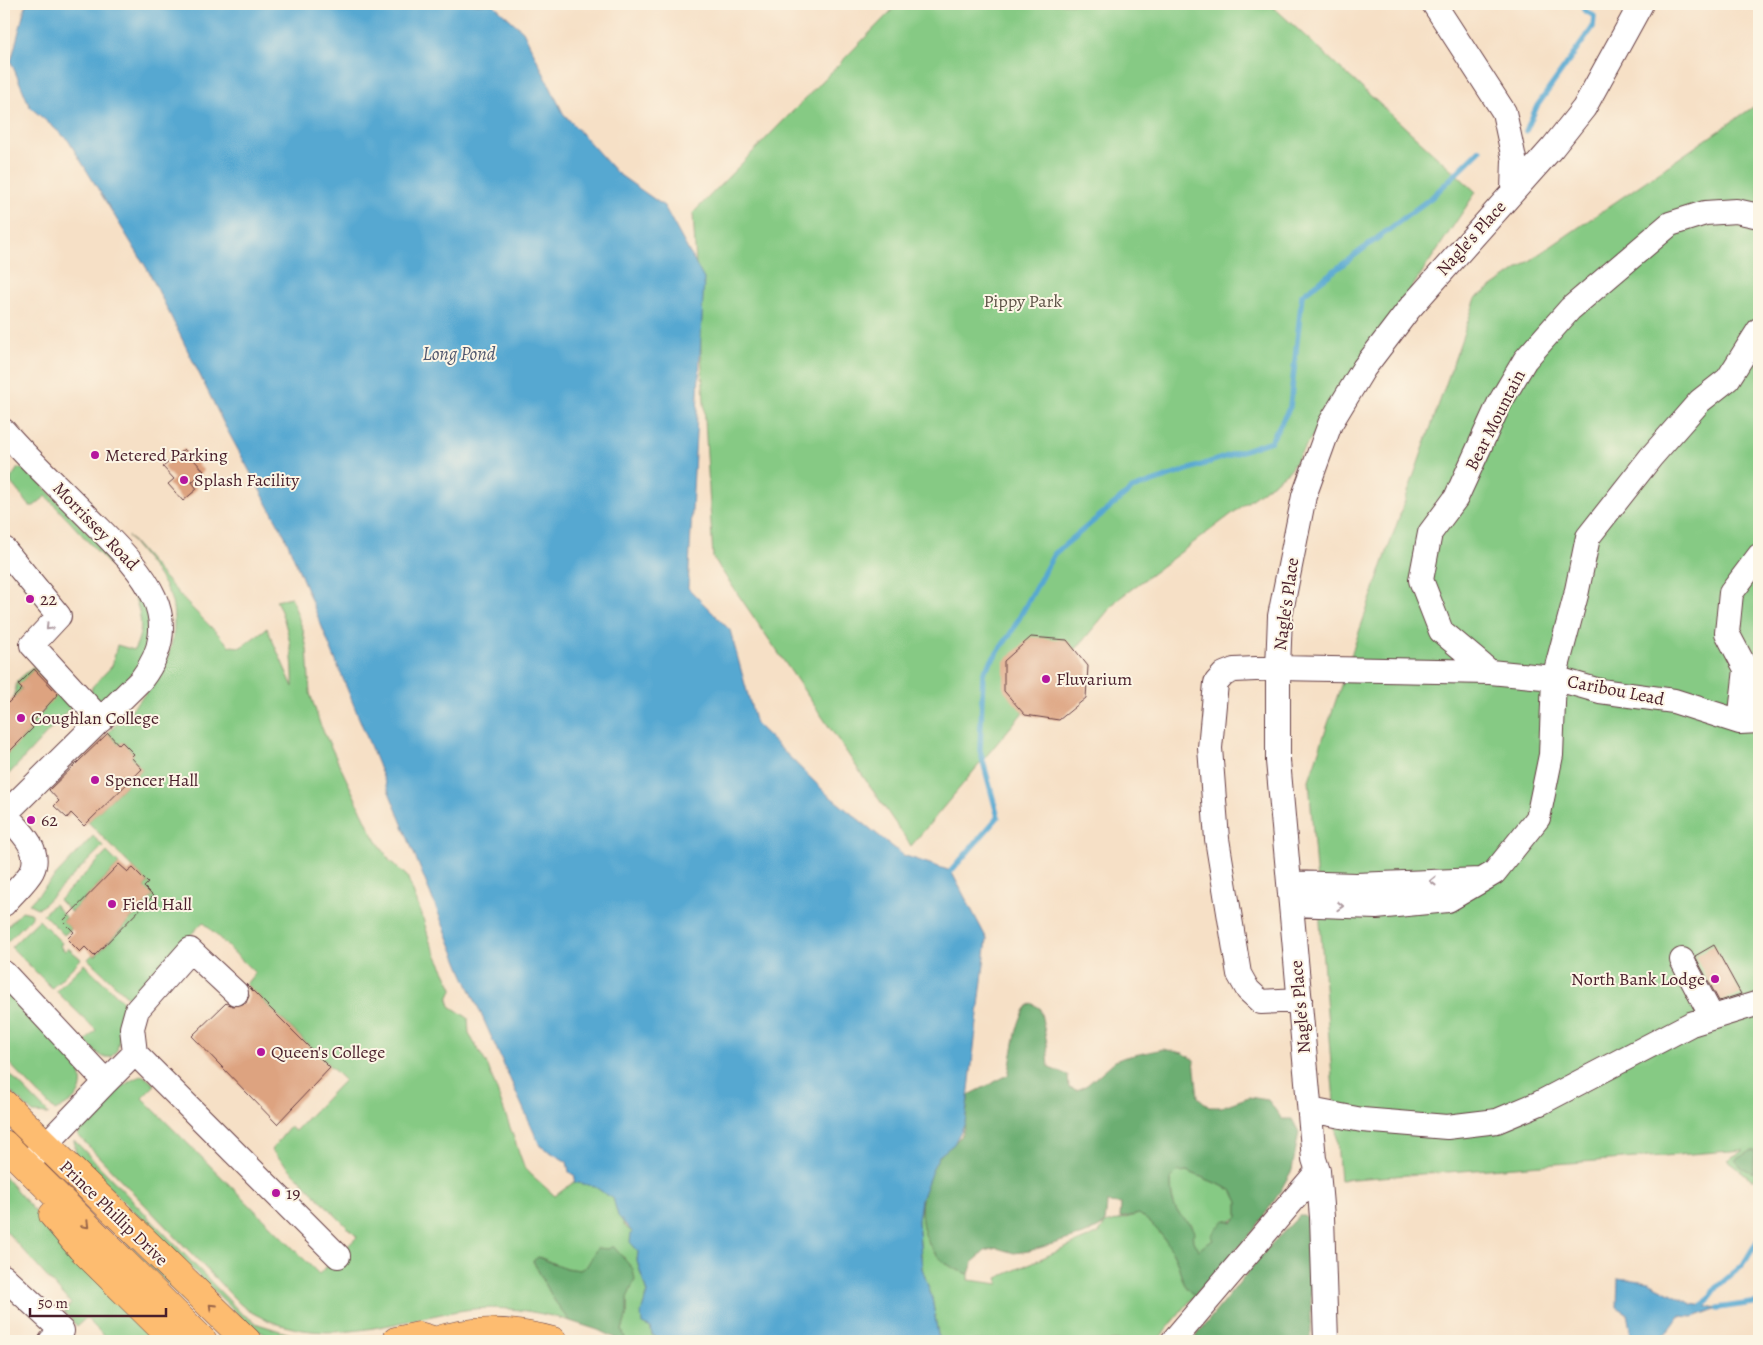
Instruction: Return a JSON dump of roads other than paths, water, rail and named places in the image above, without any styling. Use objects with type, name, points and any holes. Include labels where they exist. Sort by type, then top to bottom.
[{"type":"main road","name":"Prince Phillip Drive","points":[[4,1104],[247,1341]]},
{"type":"main road","name":"Prince Phillip Drive","points":[[4,1144],[203,1341]]},
{"type":"main road","points":[[26,1166],[45,1206],[81,1248],[175,1341]]},
{"type":"main road","points":[[396,1341],[419,1336],[436,1341],[480,1332],[514,1334],[553,1341]]},
{"type":"street","points":[[1434,4],[1504,112],[1514,159],[1513,191]]},
{"type":"street","name":"Nagle's Place","points":[[1326,1341],[1322,1217],[1318,1171],[1314,1159],[1278,761],[1280,616],[1304,496],[1330,424],[1364,368],[1409,309],[1553,147],[1584,108],[1641,4]]},
{"type":"street","name":"Bear Mountain","points":[[1490,672],[1441,631],[1420,580],[1430,533],[1456,498],[1499,404],[1525,360],[1570,309],[1670,224],[1705,213],[1736,211],[1759,216]]},
{"type":"street","points":[[1290,894],[1376,907],[1448,900],[1494,873],[1538,818],[1551,755],[1554,678],[1576,595],[1588,537],[1651,458],[1700,401],[1728,379],[1759,330]]},
{"type":"street","name":"Morrissey Road","points":[[5,814],[141,680],[151,667],[160,639],[158,610],[153,593],[135,564],[7,441]]},
{"type":"street","points":[[4,549],[59,616],[32,645],[101,720]]},
{"type":"street","name":"Caribou Lead","points":[[1300,1000],[1261,1002],[1248,990],[1239,974],[1217,839],[1210,748],[1216,684],[1224,674],[1234,670],[1278,668],[1490,672],[1554,678],[1600,691],[1674,701],[1750,722],[1746,669],[1727,633],[1731,593],[1759,556]]},
{"type":"street","points":[[4,904],[33,870],[33,858],[28,839],[5,814]]},
{"type":"street","points":[[236,994],[190,950],[137,1010],[132,1028],[135,1053],[338,1256]]},
{"type":"street","points":[[1682,960],[1712,1018]]},
{"type":"street","points":[[4,973],[106,1082]]},
{"type":"street","points":[[1310,1110],[1362,1120],[1447,1127],[1497,1121],[1540,1103],[1691,1024],[1759,1003]]},
{"type":"street","points":[[26,1166],[44,1145],[135,1053]]},
{"type":"street","points":[[1173,1341],[1318,1171]]},
{"type":"street","points":[[4,1277],[57,1336]]},
{"type":"water","name":"Long Pond","points":[[26,4],[493,4],[523,31],[563,113],[617,173],[664,206],[704,279],[688,588],[730,630],[756,724],[827,794],[903,855],[951,871],[987,939],[965,1123],[954,1144],[939,1156],[933,1168],[921,1200],[918,1221],[922,1268],[932,1298],[939,1341],[665,1341],[652,1335],[651,1328],[642,1324],[641,1313],[647,1293],[637,1261],[638,1251],[630,1242],[631,1234],[633,1233],[618,1216],[613,1198],[595,1187],[574,1182],[575,1176],[569,1172],[567,1162],[540,1146],[461,969],[285,536],[225,426],[149,272],[68,140],[30,107],[11,62]]},
{"type":"water","points":[[1618,1278],[1649,1282],[1692,1304],[1718,1308],[1694,1317],[1679,1316],[1670,1329],[1660,1337],[1632,1341],[1627,1313],[1617,1307]]},
{"type":"waterway","points":[[1526,131],[1537,106],[1593,27],[1594,16],[1584,10],[1583,4]]},
{"type":"waterway","points":[[951,871],[998,817],[980,750],[983,673],[1011,633],[1054,554],[1132,489],[1271,441],[1290,407],[1302,295],[1432,197],[1480,150]]},
{"type":"waterway","points":[[1703,1306],[1718,1286],[1743,1265],[1759,1238]]},
{"type":"waterway","points":[[1718,1308],[1759,1302]]},
{"type":"place","name":"Metered Parking","points":[[95,455]]},
{"type":"place","name":"Splash Facility","points":[[184,480]]},
{"type":"place","name":"22","points":[[30,599]]},
{"type":"place","name":"Fluvarium","points":[[1046,679]]},
{"type":"place","name":"Coughlan College","points":[[21,718]]},
{"type":"place","name":"Spencer Hall","points":[[95,780]]},
{"type":"place","name":"62","points":[[31,820]]},
{"type":"place","name":"Field Hall","points":[[112,904]]},
{"type":"place","name":"North Bank Lodge","points":[[1715,979]]},
{"type":"place","name":"Queen's College","points":[[261,1052]]},
{"type":"place","name":"19","points":[[276,1193]]},
{"type":"park label","name":"Pippy Park","points":[[1023,301]]}]
